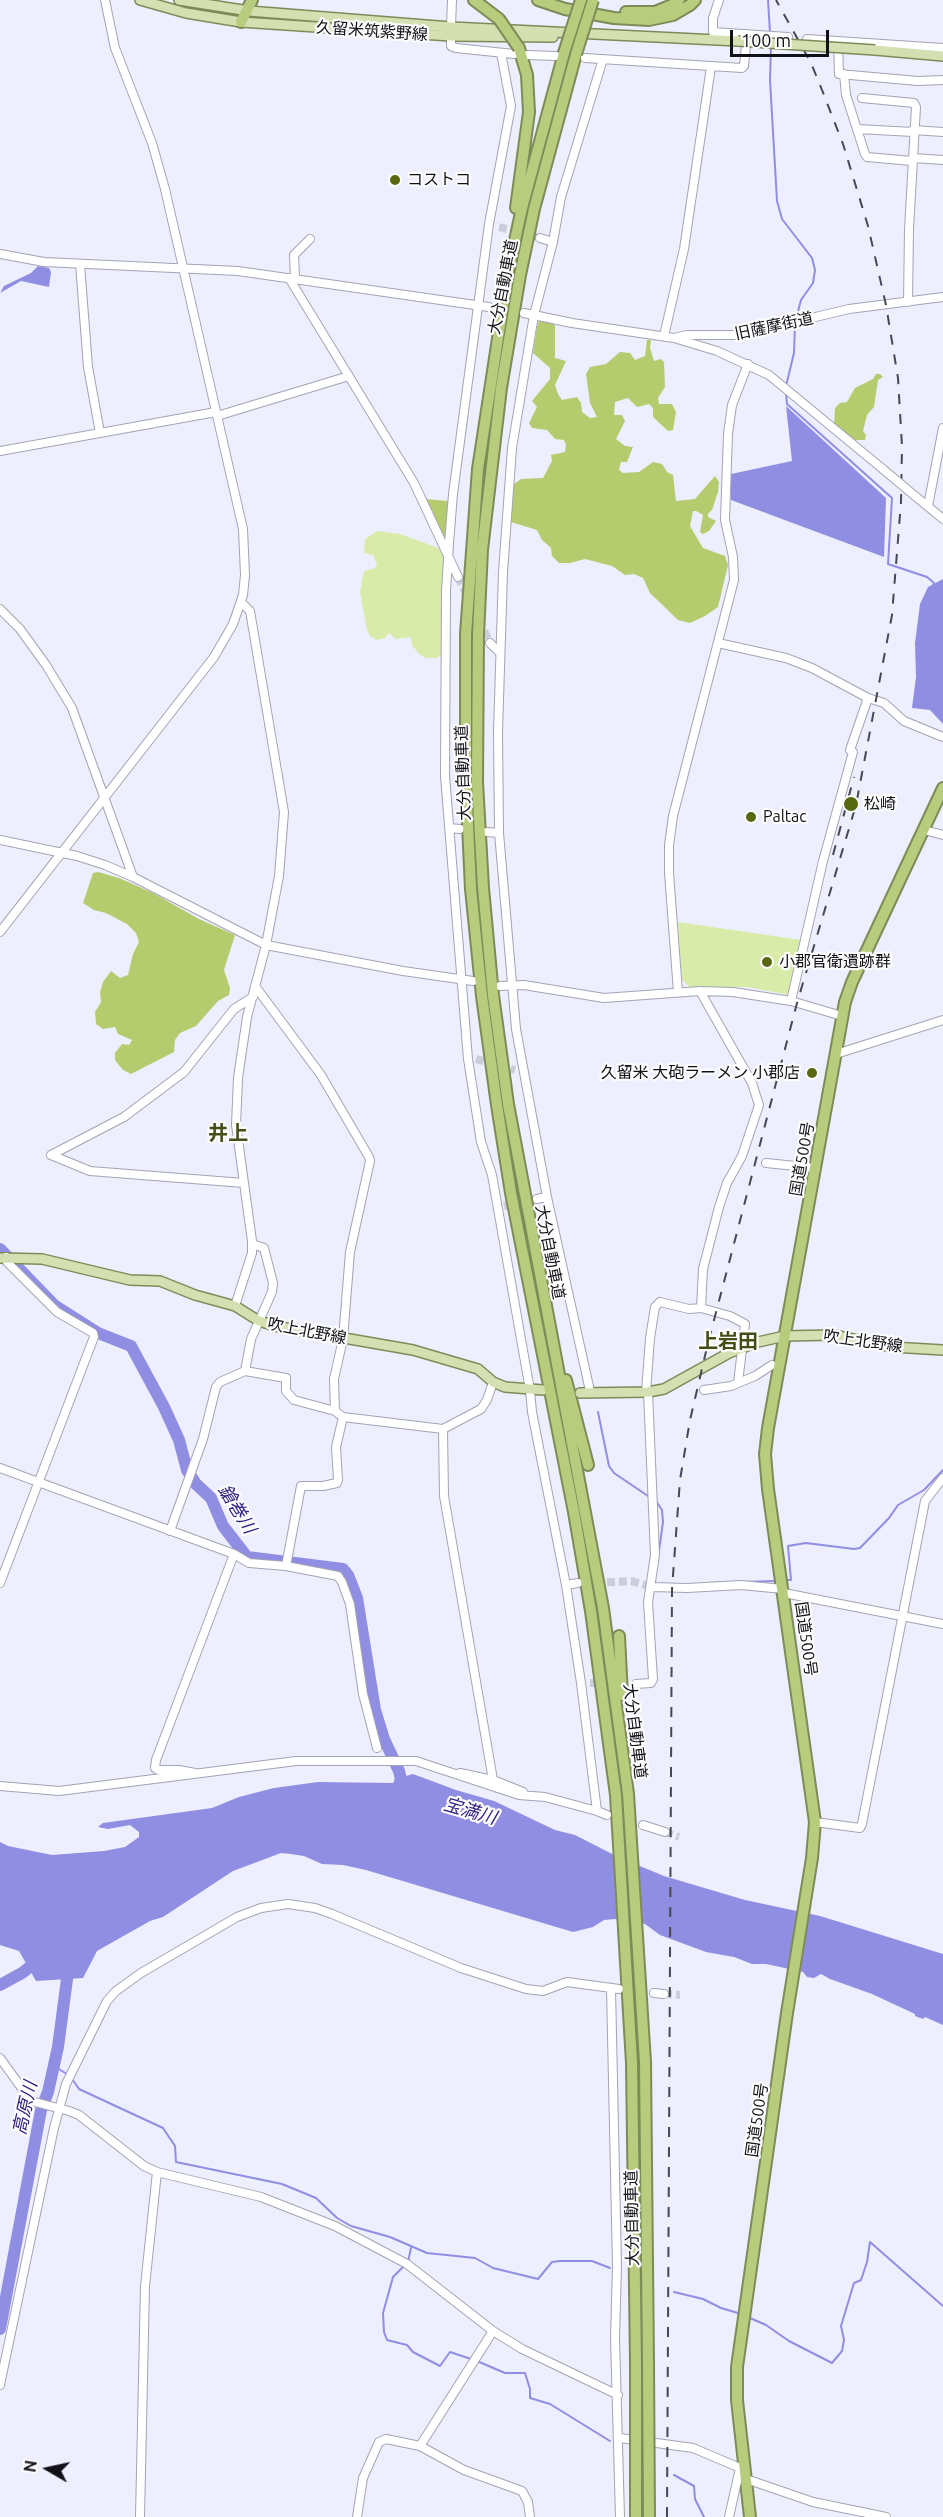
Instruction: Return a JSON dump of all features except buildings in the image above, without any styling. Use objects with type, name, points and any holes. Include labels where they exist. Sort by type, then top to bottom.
[{"type":"highway","points":[[474,0],[499,19],[520,52],[527,75],[528,122],[503,304]]},
{"type":"highway","points":[[538,0],[565,9],[614,18],[649,20],[673,15],[695,0]]},
{"type":"highway","points":[[558,0],[622,12],[655,12],[679,0]]},
{"type":"highway","name":"大分自動車道","points":[[581,0],[560,55],[522,208],[503,304],[478,469],[466,634],[466,782],[471,889],[482,996],[497,1105],[513,1203],[590,1600],[607,1717],[645,2062],[649,2517]]},
{"type":"highway","name":"大分自動車道","points":[[593,0],[580,56],[534,209],[508,340],[490,470],[482,550],[478,635],[477,782],[484,900],[493,995],[508,1104],[603,1608],[632,1844],[636,2517]]},
{"type":"highway","points":[[241,22],[250,5]]},
{"type":"highway","name":"国道500号","points":[[750,2517],[737,2400],[737,2367],[807,1893],[815,1822],[765,1454],[842,1016],[852,982],[943,788]]},
{"type":"highway","points":[[539,1275],[588,1465]]},
{"type":"highway","points":[[619,1636],[627,1794]]},
{"type":"main road","name":"久留米筑紫野線","points":[[140,0],[186,13],[241,22],[550,38],[606,35],[738,41],[943,56]]},
{"type":"main road","name":"久留米筑紫野線","points":[[179,0],[250,5],[451,32]]},
{"type":"main road","name":"吹上北野線","points":[[3,1258],[42,1259],[130,1280],[159,1281],[195,1295],[235,1306],[259,1321],[293,1330],[437,1356],[478,1369],[493,1382],[513,1389],[543,1390]]},
{"type":"main road","name":"吹上北野線","points":[[585,1392],[647,1392],[664,1389],[742,1348],[785,1336],[833,1335],[892,1347],[943,1350]]},
{"type":"street","points":[[0,932],[214,657],[229,633],[241,602],[246,564],[245,542],[153,143],[116,48],[105,0]]},
{"type":"street","points":[[452,0],[451,46],[501,53],[560,55]]},
{"type":"street","points":[[719,0],[713,18],[713,32],[788,37]]},
{"type":"street","points":[[580,56],[711,68],[742,68],[747,34]]},
{"type":"street","points":[[807,39],[943,48]]},
{"type":"street","points":[[838,41],[839,74],[918,81],[943,80]]},
{"type":"street","points":[[501,53],[511,105],[489,224],[480,306],[453,494],[446,591],[445,776],[461,980],[482,1142],[500,1206],[530,1390],[531,1412],[585,1683],[597,1811]]},
{"type":"street","points":[[585,1392],[520,1070],[499,833],[499,652],[512,448],[534,315],[554,242],[561,197],[603,59]]},
{"type":"street","points":[[664,336],[684,249],[711,68]]},
{"type":"street","points":[[844,74],[846,94],[867,157],[943,160]]},
{"type":"street","points":[[862,98],[914,103],[916,107],[913,131],[908,302]]},
{"type":"street","points":[[858,129],[943,132]]},
{"type":"street","points":[[489,224],[499,226]]},
{"type":"street","points":[[540,238],[554,242]]},
{"type":"street","points":[[310,240],[294,255],[292,278],[414,483],[458,577]]},
{"type":"street","points":[[0,254],[44,262],[238,271],[489,307]]},
{"type":"street","points":[[80,264],[88,367],[100,433]]},
{"type":"street","name":"旧薩摩街道","points":[[524,313],[674,338],[687,335],[740,335],[849,309],[943,297]]},
{"type":"street","points":[[674,338],[717,351],[748,364],[777,381],[943,519]]},
{"type":"street","points":[[678,992],[669,845],[673,816],[735,571],[725,512],[730,417],[737,389],[748,364]]},
{"type":"street","points":[[0,451],[216,414],[349,376]]},
{"type":"street","points":[[928,506],[943,428]]},
{"type":"street","points":[[235,1306],[252,1253],[237,1141],[236,1110],[242,1047],[266,945],[279,876],[284,812],[250,610],[241,602]]},
{"type":"street","points":[[0,609],[17,625],[46,665],[72,708],[133,877]]},
{"type":"street","points":[[490,643],[499,652]]},
{"type":"street","points":[[718,643],[786,658],[812,668],[868,698],[884,703],[904,721],[943,737]]},
{"type":"street","points":[[791,1001],[823,861],[853,752],[850,750],[868,698]]},
{"type":"street","points":[[449,828],[460,829]]},
{"type":"street","points":[[924,830],[943,835]]},
{"type":"street","points":[[487,832],[499,833]]},
{"type":"street","points":[[0,840],[63,852],[105,865],[266,945],[473,981]]},
{"type":"street","points":[[500,986],[511,984],[604,998],[700,991],[745,993],[791,1001],[842,1016]]},
{"type":"street","points":[[255,986],[321,1075],[370,1161],[350,1252],[343,1338],[335,1372],[335,1411]]},
{"type":"street","points":[[700,991],[752,1083],[759,1106],[742,1155],[727,1184],[719,1207],[703,1269],[701,1308]]},
{"type":"street","points":[[244,1184],[90,1171],[51,1155],[124,1117],[184,1072],[234,1009],[253,997]]},
{"type":"street","points":[[836,1054],[943,1020]]},
{"type":"street","points":[[766,1163],[816,1168]]},
{"type":"street","points":[[537,1199],[547,1197]]},
{"type":"street","points":[[245,1371],[251,1339],[270,1299],[273,1283],[264,1248],[252,1244]]},
{"type":"street","points":[[0,1583],[94,1337],[93,1333],[57,1312],[3,1258]]},
{"type":"street","points":[[636,1684],[651,1683],[652,1679],[648,1602],[655,1555],[647,1392],[650,1338],[657,1303],[689,1309],[701,1308],[730,1316],[746,1324],[738,1383]]},
{"type":"street","points":[[704,1390],[738,1383],[772,1365]]},
{"type":"street","points":[[170,1531],[203,1438],[216,1387],[220,1382],[245,1371],[286,1378],[286,1391],[294,1400],[335,1411],[343,1417],[443,1429],[481,1409],[487,1400],[493,1382]]},
{"type":"street","points":[[286,1566],[301,1486],[323,1486],[337,1483],[336,1447],[343,1417]]},
{"type":"street","points":[[443,1429],[444,1496],[493,1780]]},
{"type":"street","points":[[0,1468],[234,1554],[249,1563],[286,1566],[338,1576],[350,1604],[363,1694],[377,1748]]},
{"type":"street","points":[[815,1822],[860,1828],[862,1824],[925,1501],[943,1478]]},
{"type":"street","points":[[199,1774],[179,1770],[158,1770],[155,1768],[156,1760],[234,1554]]},
{"type":"street","points":[[566,1585],[578,1583]]},
{"type":"street","points":[[653,1587],[741,1585],[783,1591],[943,1624]]},
{"type":"street","points":[[0,1786],[59,1791],[297,1761],[416,1761],[501,1790],[556,1800],[607,1815]]},
{"type":"street","points":[[453,1774],[474,1775],[493,1780],[532,1796]]},
{"type":"street","points":[[643,1826],[665,1833]]},
{"type":"street","points":[[0,2385],[58,2108],[66,2084],[98,2016],[116,1991],[141,1973],[237,1917],[261,1908],[288,1904],[315,1908],[461,1968],[526,1989],[543,1991],[567,1982],[615,1988],[620,2517]]},
{"type":"street","points":[[654,1993],[664,1994]]},
{"type":"street","points":[[0,2058],[31,2101],[79,2115],[131,2156],[157,2172],[261,2197],[335,2226],[407,2264],[493,2331],[541,2359],[618,2395]]},
{"type":"street","points":[[140,2517],[145,2286],[157,2172]]},
{"type":"street","points":[[420,2446],[493,2331]]},
{"type":"street","points":[[620,2438],[693,2448],[744,2473],[813,2502],[886,2517]]},
{"type":"street","points":[[357,2517],[363,2478],[379,2442],[386,2439],[420,2446],[464,2470],[522,2491],[528,2502],[530,2517]]},
{"type":"street","points":[[729,2517],[744,2473]]},
{"type":"green space","points":[[545,320],[555,325],[555,358],[566,361],[555,385],[558,394],[562,400],[577,397],[581,403],[582,412],[590,418],[597,417],[590,403],[586,374],[590,367],[606,364],[620,352],[630,353],[635,360],[645,356],[647,340],[651,340],[650,348],[654,361],[661,359],[664,362],[665,387],[658,398],[659,404],[672,404],[676,412],[673,430],[668,431],[653,417],[653,408],[649,404],[637,407],[628,398],[615,402],[614,415],[622,415],[625,421],[616,439],[625,446],[633,447],[627,462],[621,462],[619,470],[623,473],[639,472],[653,462],[662,464],[667,472],[673,475],[676,501],[695,499],[715,476],[719,482],[712,510],[708,514],[708,517],[716,521],[709,531],[703,534],[700,532],[703,515],[693,511],[690,526],[703,548],[725,556],[728,565],[718,607],[705,616],[690,623],[678,620],[650,593],[643,578],[634,574],[625,575],[612,566],[585,559],[559,563],[552,556],[551,548],[542,540],[537,530],[511,522],[513,485],[521,479],[543,478],[552,461],[551,455],[565,452],[564,440],[555,439],[547,430],[532,428],[529,423],[537,407],[532,401],[550,379],[550,368],[533,353],[539,321]]},
{"type":"green space","points":[[876,374],[883,377],[878,380],[874,407],[867,415],[863,431],[866,435],[865,440],[854,440],[834,425],[835,408],[840,403],[847,402],[855,388],[873,379]]},
{"type":"green space","points":[[425,499],[449,501],[444,542]]},
{"type":"green space","points":[[377,531],[400,534],[441,549],[443,555],[442,654],[437,658],[426,658],[419,654],[412,645],[411,637],[396,639],[389,633],[385,638],[377,640],[370,636],[367,630],[360,592],[364,571],[375,568],[377,564],[373,555],[364,553],[365,539]]},
{"type":"green space","points":[[98,872],[119,878],[153,893],[199,919],[235,935],[224,970],[230,988],[229,995],[218,1001],[196,1026],[180,1033],[175,1040],[174,1052],[131,1074],[123,1070],[115,1060],[115,1053],[122,1044],[129,1045],[132,1040],[118,1034],[115,1027],[103,1029],[96,1024],[95,1012],[101,1002],[100,992],[103,982],[111,971],[120,978],[128,975],[133,954],[139,942],[136,933],[127,924],[83,903],[93,873]]},
{"type":"green space","points":[[678,922],[801,940],[790,995],[747,987],[690,987],[682,980]]},
{"type":"water","points":[[38,266],[49,268],[51,272],[49,287],[21,281],[0,293],[4,286],[31,273]]},
{"type":"water","points":[[786,406],[886,498],[884,557],[731,500],[731,474],[792,461]]},
{"type":"water","points":[[943,579],[943,724],[930,710],[912,708],[916,677],[915,643],[920,604],[928,587]]},
{"type":"water","name":"宝満川","points":[[413,1774],[494,1801],[555,1830],[575,1835],[618,1857],[664,1876],[745,1900],[820,1916],[943,1954],[943,2025],[925,2017],[923,2019],[915,2016],[872,1994],[821,1974],[814,1978],[807,1977],[803,1972],[766,1964],[752,1964],[734,1957],[706,1952],[660,1935],[645,1924],[615,1919],[604,1920],[593,1927],[573,1932],[366,1870],[343,1865],[322,1864],[304,1856],[281,1853],[233,1871],[163,1917],[150,1921],[97,1951],[83,1978],[36,1981],[19,1951],[0,1945],[0,1842],[8,1846],[52,1855],[104,1851],[125,1847],[139,1837],[139,1832],[130,1825],[108,1829],[98,1827],[103,1823],[212,1808],[239,1797],[274,1788],[318,1782],[393,1783],[395,1779]]},
{"type":"waterway","points":[[768,0],[770,33]]},
{"type":"waterway","points":[[771,47],[770,80],[777,201],[782,219],[812,258],[815,270],[813,283],[801,300],[796,319]]},
{"type":"waterway","points":[[786,386],[794,353],[795,324]]},
{"type":"waterway","points":[[786,392],[787,404],[892,498],[888,564],[927,577],[934,583],[933,586]]},
{"type":"waterway","name":"鎗巻川","points":[[0,1249],[54,1305],[98,1333],[131,1346],[179,1440],[187,1470],[196,1484],[211,1498],[223,1526],[247,1557],[343,1569],[348,1575],[357,1598],[375,1710],[384,1739],[399,1771],[404,1792]]},
{"type":"waterway","points":[[598,1412],[609,1466],[614,1473],[651,1498]]},
{"type":"waterway","points":[[785,1580],[791,1580],[788,1546],[806,1543],[860,1548],[889,1518],[898,1505],[924,1490],[943,1470]]},
{"type":"waterway","points":[[656,1501],[662,1510],[663,1522],[657,1565]]},
{"type":"waterway","points":[[707,1583],[776,1581]]},
{"type":"waterway","points":[[660,1585],[671,1584]]},
{"type":"waterway","points":[[0,1985],[22,1973],[35,1963],[39,1956]]},
{"type":"waterway","name":"高原川","points":[[0,2329],[41,2110],[48,2092],[58,2047],[69,1964]]},
{"type":"waterway","points":[[54,2066],[70,2076],[79,2089],[163,2128],[175,2146],[176,2162],[282,2184],[316,2198],[337,2218],[351,2226],[390,2237],[427,2253],[475,2258],[493,2268],[538,2279],[552,2262],[592,2261],[610,2268]]},
{"type":"waterway","points":[[750,2318],[832,2363],[842,2351],[844,2340],[841,2326],[854,2283],[861,2280],[870,2242],[943,2306]]},
{"type":"waterway","points":[[408,2262],[411,2248]]},
{"type":"waterway","points":[[404,2266],[393,2277],[383,2313],[387,2340],[407,2345],[413,2352],[440,2366],[450,2352],[471,2359]]},
{"type":"waterway","points":[[674,2292],[703,2299],[738,2313]]},
{"type":"waterway","points":[[477,2361],[505,2373],[525,2373],[530,2398],[550,2404],[610,2441]]},
{"type":"waterway","points":[[674,2475],[694,2486],[695,2499],[704,2517]]},
{"type":"tunnel","points":[[499,227],[540,238]]},
{"type":"tunnel","points":[[458,577],[490,643]]},
{"type":"tunnel","points":[[476,1059],[515,1070]]},
{"type":"tunnel","points":[[504,1206],[537,1199]]},
{"type":"tunnel","points":[[595,1583],[631,1581],[653,1587]]},
{"type":"tunnel","points":[[590,1683],[604,1683]]},
{"type":"tunnel","points":[[665,1832],[679,1837]]},
{"type":"tunnel","points":[[664,1994],[680,1995]]},
{"type":"railway","points":[[667,2517],[672,1589],[680,1480],[690,1420],[708,1343],[797,1003],[856,805],[892,615],[901,502],[902,446],[898,378],[886,305],[868,226],[843,144],[822,90],[811,63],[776,0]]},
{"type":"railway","points":[[833,855],[854,777]]},
{"type":"place","name":"コストコ","points":[[395,180]]},
{"type":"place","name":"松崎","points":[[851,804]]},
{"type":"place","name":"Paltac","points":[[751,817]]},
{"type":"place","name":"小郡官衛遺跡群","points":[[767,962]]},
{"type":"place","name":"久留米 大砲ラーメン 小郡店","points":[[812,1073]]},
{"type":"district","name":"井上","points":[[228,1133]]},
{"type":"district","name":"上岩田","points":[[728,1341]]}]
